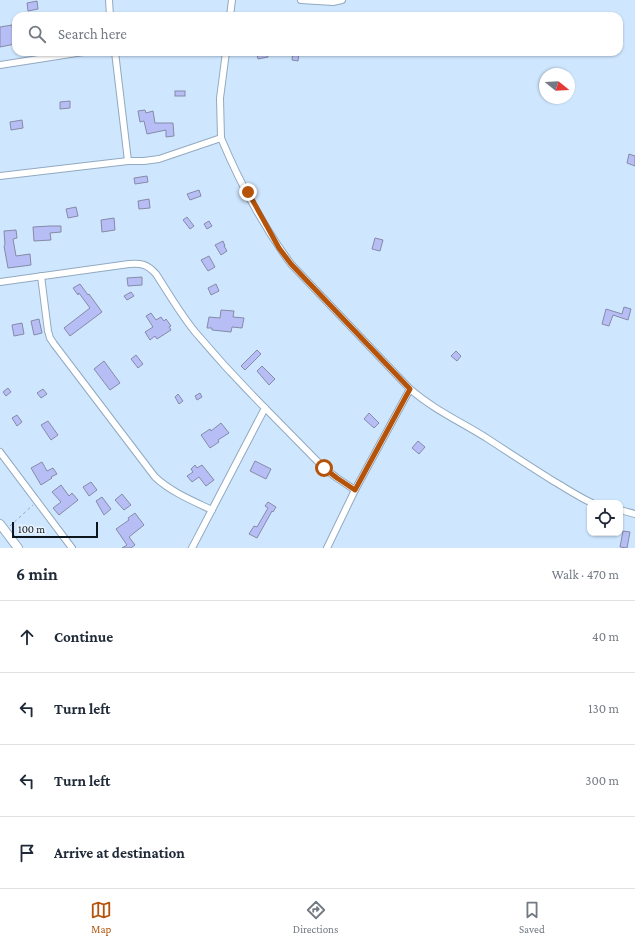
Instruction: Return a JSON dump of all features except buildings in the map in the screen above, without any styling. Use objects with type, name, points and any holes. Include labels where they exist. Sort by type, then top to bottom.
[{"type":"street","points":[[109,0],[110,12]]},
{"type":"street","points":[[230,12],[232,0]]},
{"type":"street","points":[[301,0],[333,2],[342,0]]},
{"type":"street","points":[[0,65],[57,56]]},
{"type":"street","points":[[115,56],[128,162]]},
{"type":"street","points":[[225,56],[220,98],[221,138],[236,171],[279,248],[291,264],[410,389],[432,406],[485,437],[528,466],[587,500]]},
{"type":"street","points":[[0,176],[160,159],[221,138]]},
{"type":"street","points":[[0,282],[138,263],[150,268],[156,274],[184,318],[216,356],[324,468],[355,490]]},
{"type":"street","points":[[41,276],[48,331],[54,344],[155,477],[162,484],[212,510]]},
{"type":"street","points":[[327,548],[355,490],[410,389]]},
{"type":"street","points":[[192,548],[265,408]]},
{"type":"street","points":[[0,452],[72,548]]},
{"type":"street","points":[[623,511],[635,514]]},
{"type":"street","points":[[2,527],[18,548]]},
{"type":"path","points":[[2,527],[36,502]]},
{"type":"route","points":[[248,192],[279,248],[291,264],[410,389],[355,490],[324,468]]}]
